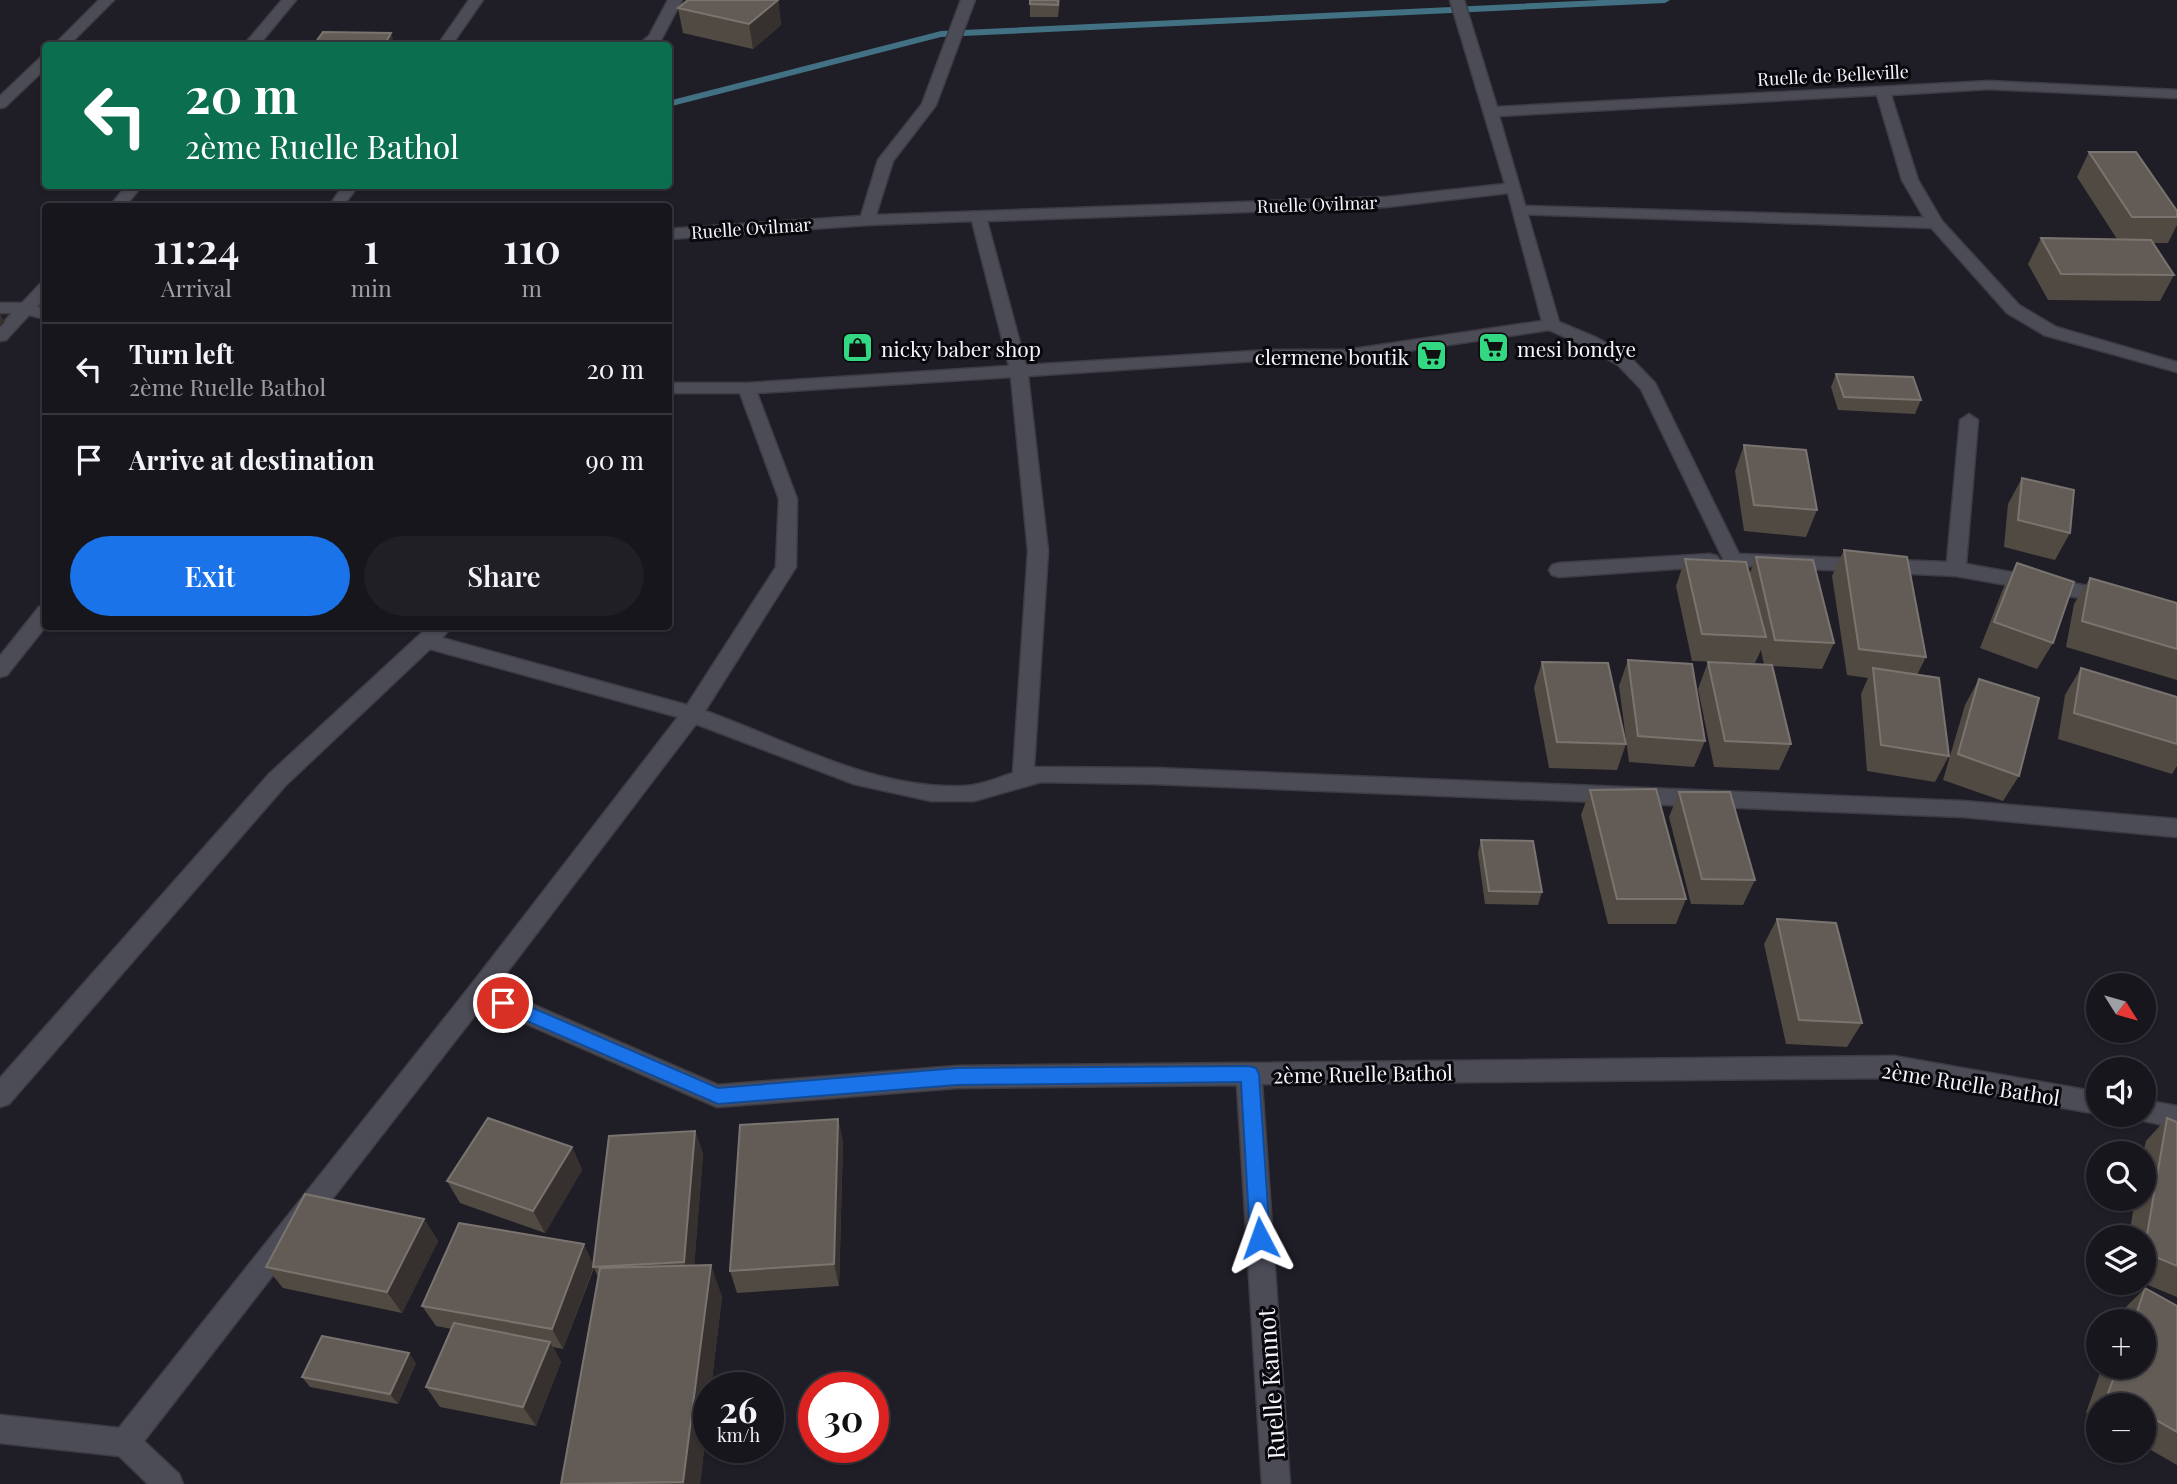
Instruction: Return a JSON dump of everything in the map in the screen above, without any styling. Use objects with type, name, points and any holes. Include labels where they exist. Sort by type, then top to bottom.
[{"type":"street","points":[[64,42],[107,0]]},
{"type":"street","points":[[253,42],[289,0]]},
{"type":"street","points":[[447,42],[476,0]]},
{"type":"street","points":[[650,42],[655,39],[675,0]]},
{"type":"street","points":[[867,220],[886,160],[929,104],[968,0]]},
{"type":"street","points":[[1457,0],[1521,211],[1551,325]]},
{"type":"street","points":[[0,104],[42,64]]},
{"type":"street","name":"Ruelle de Belleville","points":[[1492,111],[1989,85],[2177,94]]},
{"type":"street","points":[[1883,92],[1910,180],[1935,223],[2013,309],[2050,331],[2177,367]]},
{"type":"street","name":"Ruelle Ovilmar","points":[[672,234],[867,220],[1386,202],[1514,188]]},
{"type":"street","points":[[120,203],[131,189]]},
{"type":"street","points":[[1521,211],[1935,223]]},
{"type":"street","points":[[978,216],[1019,371],[1038,551],[1023,776]]},
{"type":"street","points":[[0,337],[23,308],[42,291]]},
{"type":"street","points":[[0,308],[23,308],[42,313]]},
{"type":"street","points":[[672,388],[747,388],[1270,355],[1346,355],[1551,325],[1591,342],[1624,361],[1649,387],[1733,560]]},
{"type":"street","points":[[125,1443],[479,992],[692,715],[786,567],[788,499],[747,388]]},
{"type":"street","points":[[1956,569],[1969,420]]},
{"type":"street","points":[[1559,570],[1733,560],[1956,569],[2125,599]]},
{"type":"street","points":[[0,670],[42,617]]},
{"type":"street","points":[[0,1096],[277,780],[434,634],[692,715],[864,779],[921,791],[967,794],[1023,776],[1041,774],[1155,776],[1949,808],[2177,828]]},
{"type":"street","name":"2ème Ruelle Bathol","points":[[479,992],[718,1096],[957,1077],[1894,1067],[2086,1101]]},
{"type":"street","name":"Ruelle Kannot","points":[[1249,1074],[1276,1484]]},
{"type":"street","points":[[2156,1113],[2177,1117]]},
{"type":"street","points":[[0,1429],[125,1443],[169,1484]]},
{"type":"building","points":[[688,0],[778,0],[749,24],[678,8]]},
{"type":"building","points":[[1030,0],[1058,0],[1058,5],[1030,4]]},
{"type":"building","points":[[323,32],[391,33],[386,42],[316,42]]},
{"type":"building","points":[[2089,152],[2136,152],[2177,211],[2177,217],[2132,217]]},
{"type":"building","points":[[2041,238],[2151,240],[2174,275],[2061,274]]},
{"type":"building","points":[[1836,374],[1913,377],[1921,400],[1844,397]]},
{"type":"building","points":[[1744,445],[1806,450],[1817,510],[1754,505]]},
{"type":"building","points":[[2022,478],[2074,490],[2070,533],[2018,520]]},
{"type":"building","points":[[1844,550],[1907,557],[1926,657],[1859,649]]},
{"type":"building","points":[[1756,557],[1813,560],[1834,643],[1775,640]]},
{"type":"building","points":[[1685,559],[1746,562],[1766,637],[1702,634]]},
{"type":"building","points":[[2017,563],[2074,582],[2053,643],[1994,622]]},
{"type":"building","points":[[2090,578],[2177,603],[2177,649],[2082,621]]},
{"type":"building","points":[[1628,660],[1692,664],[1705,741],[1638,736]]},
{"type":"building","points":[[1542,662],[1608,663],[1626,744],[1557,742]]},
{"type":"building","points":[[1708,662],[1772,665],[1791,744],[1725,741]]},
{"type":"building","points":[[1873,668],[1939,678],[1949,756],[1881,745]]},
{"type":"building","points":[[2081,668],[2177,697],[2177,744],[2074,713]]},
{"type":"building","points":[[1979,679],[2039,698],[2019,776],[1958,754]]},
{"type":"building","points":[[1656,789],[1686,899],[1617,899],[1590,790]]},
{"type":"building","points":[[1679,792],[1730,792],[1755,880],[1702,879]]},
{"type":"building","points":[[1481,840],[1533,841],[1542,892],[1489,891]]},
{"type":"building","points":[[1777,919],[1836,923],[1862,1023],[1799,1020]]},
{"type":"building","points":[[488,1118],[572,1147],[533,1211],[447,1181]]},
{"type":"building","points":[[2167,1118],[2177,1122],[2177,1266],[2156,1257],[2156,1225],[2149,1225],[2151,1211],[2156,1211],[2156,1182]]},
{"type":"building","points":[[838,1119],[834,1264],[730,1271],[740,1125]]},
{"type":"building","points":[[695,1131],[684,1262],[593,1267],[609,1136]]},
{"type":"building","points":[[305,1194],[424,1219],[387,1292],[266,1267]]},
{"type":"building","points":[[459,1223],[584,1244],[552,1329],[422,1306]]},
{"type":"building","points":[[711,1265],[697,1372],[693,1372],[693,1404],[683,1482],[561,1484],[600,1268]]},
{"type":"building","points":[[2156,1294],[2177,1306],[2177,1432],[2156,1420],[2156,1393],[2108,1393],[2113,1379],[2156,1379],[2156,1309],[2138,1309],[2143,1295]]},
{"type":"building","points":[[454,1323],[550,1342],[523,1407],[426,1387]]},
{"type":"building","points":[[322,1336],[409,1353],[390,1394],[302,1377]]},
{"type":"waterway","points":[[672,103],[941,34],[1665,0]]},
{"type":"place","name":"nicky baber shop","points":[[858,348]]},
{"type":"place","name":"mesi bondye","points":[[1494,348]]},
{"type":"place","name":"clermene boutik","points":[[1432,356]]},
{"type":"route","points":[[503,1003],[718,1096],[957,1077],[1249,1074],[1260,1238]]}]
